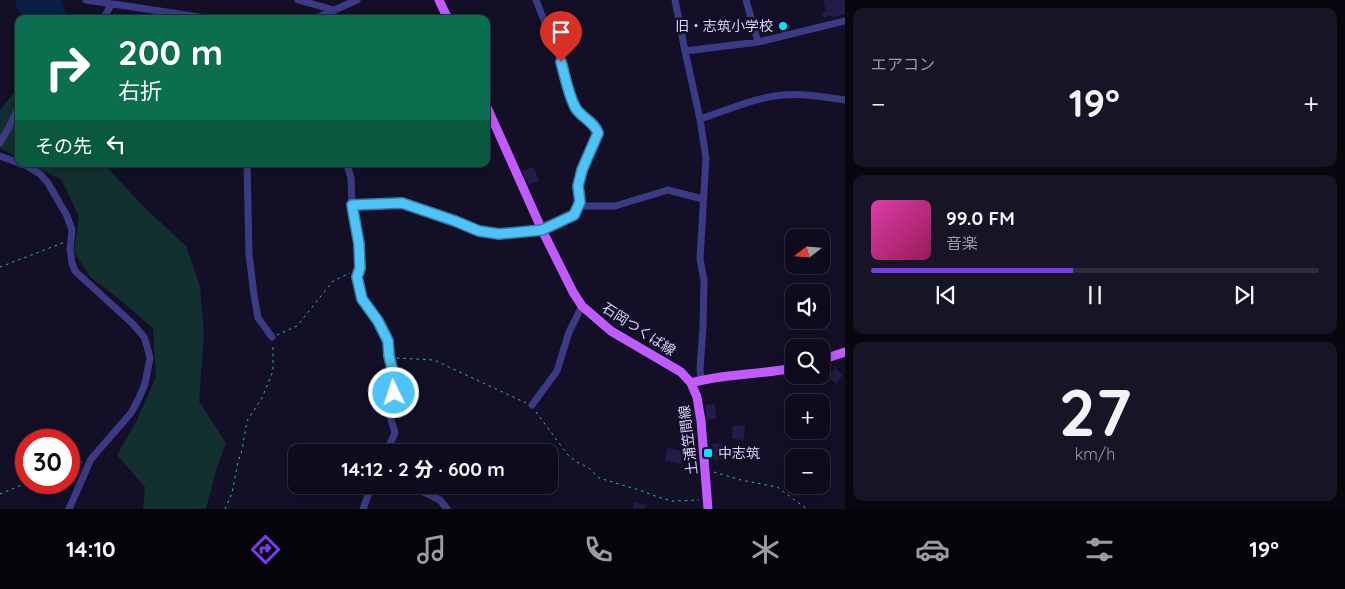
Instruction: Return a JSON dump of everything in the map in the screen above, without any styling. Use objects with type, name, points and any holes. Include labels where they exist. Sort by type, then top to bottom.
[{"type":"main road","points":[[439,0],[446,15]]},
{"type":"main road","name":"石岡つくば線","points":[[490,114],[542,230],[582,306],[610,330],[681,372],[691,383]]},
{"type":"main road","points":[[830,357],[845,352]]},
{"type":"main road","points":[[691,383],[721,376],[785,369]]},
{"type":"main road","name":"土浦笠間線","points":[[691,383],[699,408],[708,505]]},
{"type":"street","points":[[86,0],[186,15]]},
{"type":"street","points":[[298,0],[335,10]]},
{"type":"street","points":[[323,15],[357,0]]},
{"type":"street","points":[[352,205],[402,203],[479,231],[499,234],[542,230],[574,215],[580,202],[578,186],[582,170],[598,133],[576,109],[561,62],[536,0]]},
{"type":"street","points":[[675,0],[700,119],[706,158],[700,259],[704,280],[701,380]]},
{"type":"street","points":[[746,0],[758,42]]},
{"type":"street","points":[[105,15],[111,4]]},
{"type":"street","points":[[685,51],[758,42],[845,21]]},
{"type":"street","points":[[700,119],[755,101],[781,95],[801,94],[845,100]]},
{"type":"street","points":[[0,143],[15,115]]},
{"type":"street","points":[[0,156],[15,162]]},
{"type":"street","points":[[25,167],[40,174],[48,183],[67,216],[72,230],[70,240],[74,271],[133,324],[144,337],[150,358],[145,384],[131,413],[91,459],[69,509]]},
{"type":"street","points":[[247,167],[249,254],[254,295],[258,318],[272,337]]},
{"type":"street","points":[[348,167],[351,178],[352,205],[359,244],[360,268],[357,277],[362,299],[378,321],[388,341],[389,356],[396,384],[389,413],[395,432],[391,444]]},
{"type":"street","points":[[580,202],[585,206],[615,206],[668,190],[703,199]]},
{"type":"street","points":[[532,406],[557,371],[570,332],[582,306]]},
{"type":"street","points":[[363,509],[369,494]]},
{"type":"street","points":[[428,494],[440,500],[447,509]]},
{"type":"path","points":[[0,267],[70,240]]},
{"type":"path","points":[[225,509],[232,493],[247,421],[262,398],[274,372],[272,337],[297,326],[333,281],[360,268]]},
{"type":"path","points":[[389,356],[402,359],[434,360],[532,406],[568,455],[599,478],[672,501],[708,505]]},
{"type":"path","points":[[80,463],[91,459]]},
{"type":"path","points":[[706,470],[741,480],[777,487],[807,509]]},
{"type":"path","points":[[0,494],[15,488]]},
{"type":"green space","points":[[15,91],[15,156],[0,148],[0,110]]},
{"type":"green space","points":[[36,167],[107,167],[144,207],[186,246],[200,286],[204,335],[199,401],[226,443],[217,467],[206,509],[143,509],[145,487],[117,455],[136,422],[156,377],[153,328],[90,277],[74,252],[79,217],[62,180]]},
{"type":"water","points":[[14,0],[61,0],[67,15],[21,15]]},
{"type":"building","points":[[823,0],[845,0],[845,14],[832,18],[831,15],[824,18],[822,13],[826,11]]},
{"type":"building","points":[[533,167],[539,181],[529,185],[522,171]]},
{"type":"building","points":[[835,368],[843,375],[836,384],[830,379],[830,374]]},
{"type":"building","points":[[715,404],[716,419],[707,420],[705,405]]},
{"type":"building","points":[[733,425],[745,426],[744,440],[732,439]]},
{"type":"building","points":[[712,444],[723,444],[724,459],[713,460]]},
{"type":"building","points":[[667,448],[683,451],[681,464],[665,461]]},
{"type":"building","points":[[634,502],[646,505],[645,509],[633,509]]},
{"type":"place","name":"旧・志筑小学校","points":[[783,26]]},
{"type":"place","name":"中志筑","points":[[708,453]]},
{"type":"route","points":[[394,393],[396,384],[389,356],[388,341],[378,321],[362,299],[357,277],[360,268],[359,244],[352,205],[402,203],[479,231],[499,234],[542,230],[574,215],[580,202],[578,186],[582,170],[598,133],[576,109],[561,62]]}]
